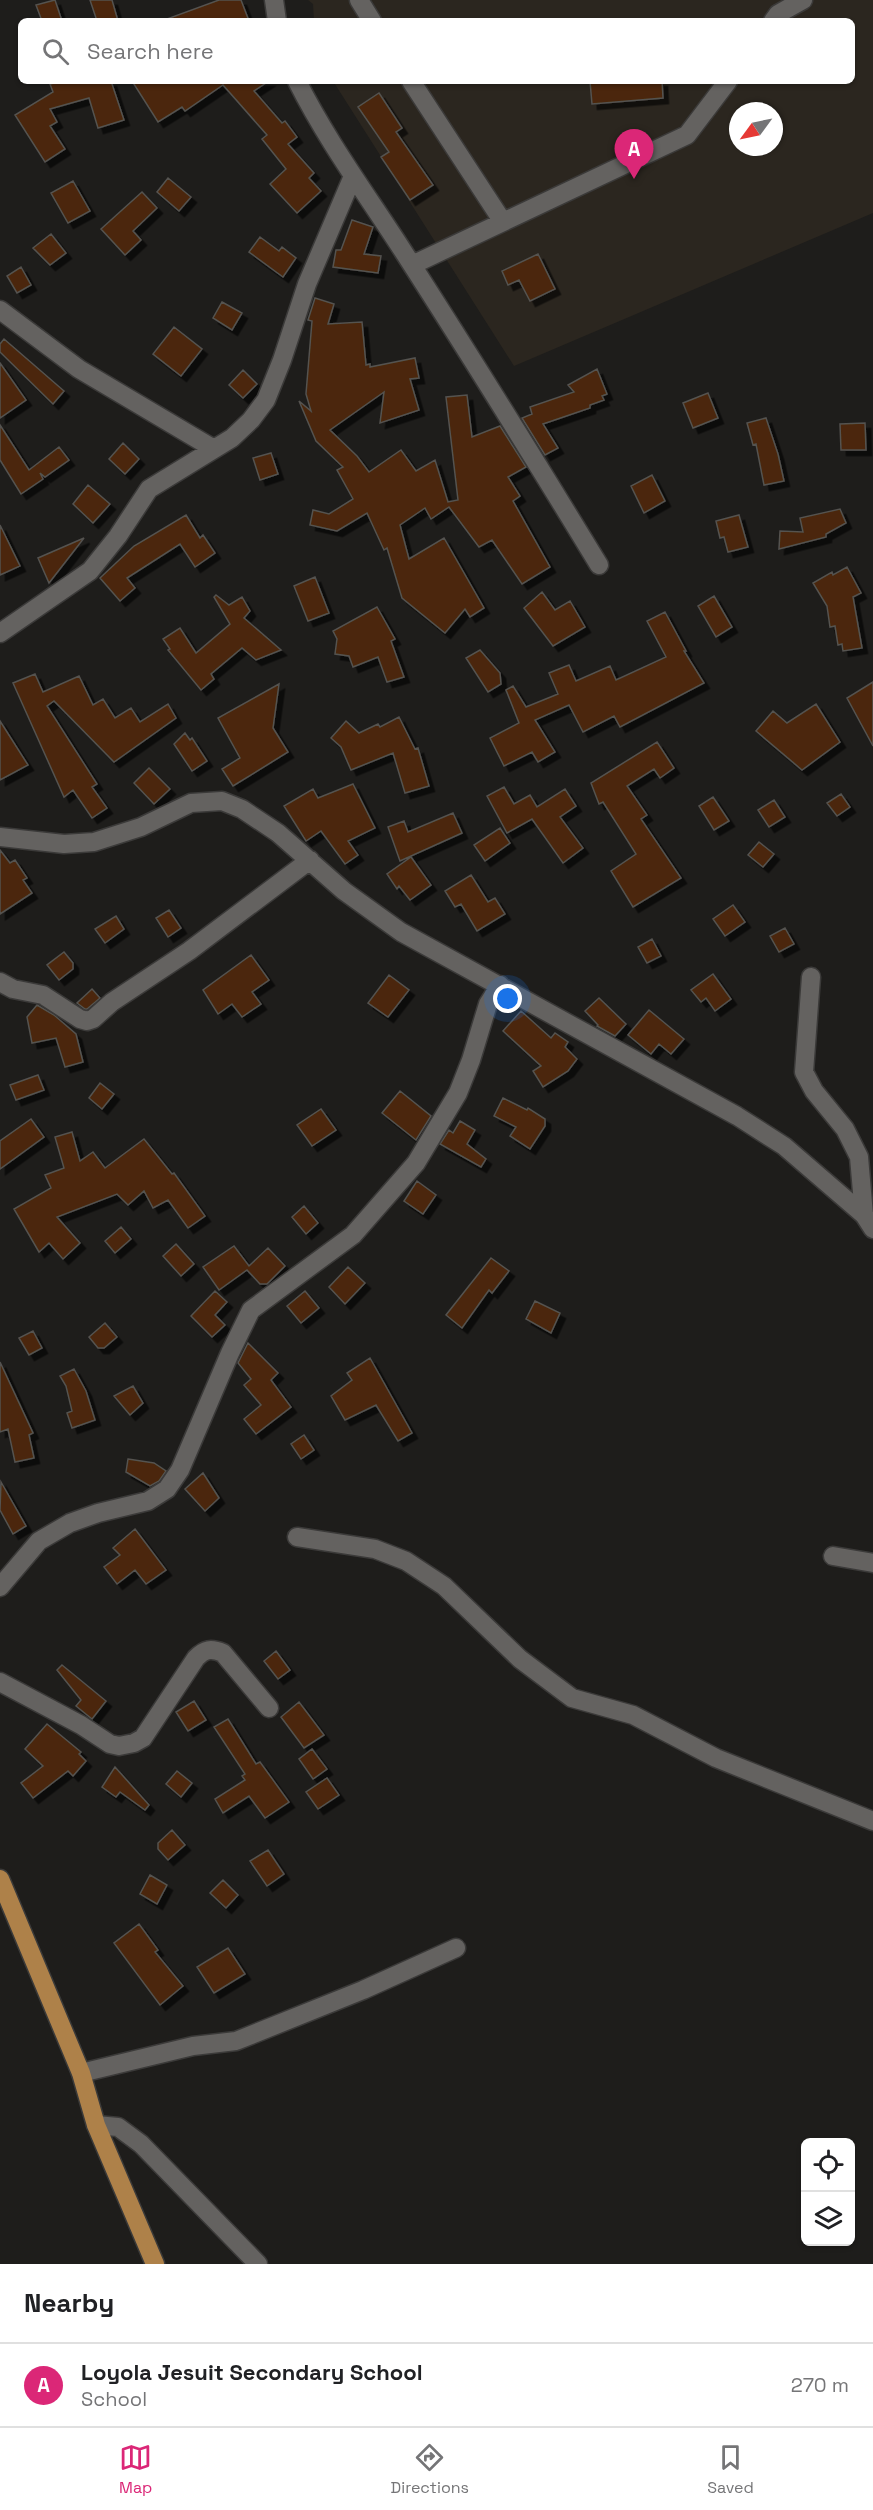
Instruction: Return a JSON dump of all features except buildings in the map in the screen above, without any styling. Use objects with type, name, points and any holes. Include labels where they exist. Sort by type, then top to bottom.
[{"type":"main road","points":[[0,1879],[81,2073],[96,2125],[155,2264]]},
{"type":"street","points":[[274,0],[277,18]]},
{"type":"street","points":[[359,0],[370,18]]},
{"type":"street","points":[[775,18],[778,14],[803,0]]},
{"type":"street","points":[[299,84],[353,177],[490,386],[599,565]]},
{"type":"street","points":[[413,84],[503,222]]},
{"type":"street","points":[[412,265],[687,135],[726,84]]},
{"type":"street","points":[[0,633],[90,571],[118,536],[149,489],[232,438],[251,420],[266,400],[307,284],[353,177]]},
{"type":"street","points":[[0,310],[79,369],[213,449]]},
{"type":"street","points":[[0,837],[64,844],[94,842],[141,827],[191,803],[222,801],[242,809],[278,833],[344,891],[401,932],[500,984],[608,1047],[737,1116],[784,1146],[869,1222]]},
{"type":"street","points":[[0,982],[13,989],[43,995],[80,1019],[87,1021],[93,1019],[189,951],[310,860]]},
{"type":"street","points":[[810,977],[804,1072],[814,1092],[845,1129],[859,1156],[869,1222]]},
{"type":"street","points":[[0,1587],[39,1541],[70,1524],[98,1513],[148,1502],[167,1489],[180,1470],[247,1316],[256,1305],[352,1235],[416,1163],[458,1093],[488,1004],[500,984]]},
{"type":"street","points":[[297,1537],[375,1549],[406,1561],[444,1586],[520,1659],[573,1698],[633,1715],[716,1758],[873,1821]]},
{"type":"street","points":[[833,1556],[873,1563]]},
{"type":"street","points":[[0,1682],[81,1725],[110,1744],[125,1745],[143,1738],[196,1658],[203,1651],[213,1649],[223,1653],[269,1708]]},
{"type":"street","points":[[81,2073],[193,2046],[236,2041],[363,1990],[456,1948]]},
{"type":"street","points":[[96,2125],[118,2127],[141,2144],[258,2264]]},
{"type":"shaded area","points":[[308,0],[873,0],[873,213],[514,366],[335,84],[855,84],[855,18],[314,18],[313,4]]},
{"type":"place","name":"Loyola Jesuit Secondary School","points":[[634,179]]}]
